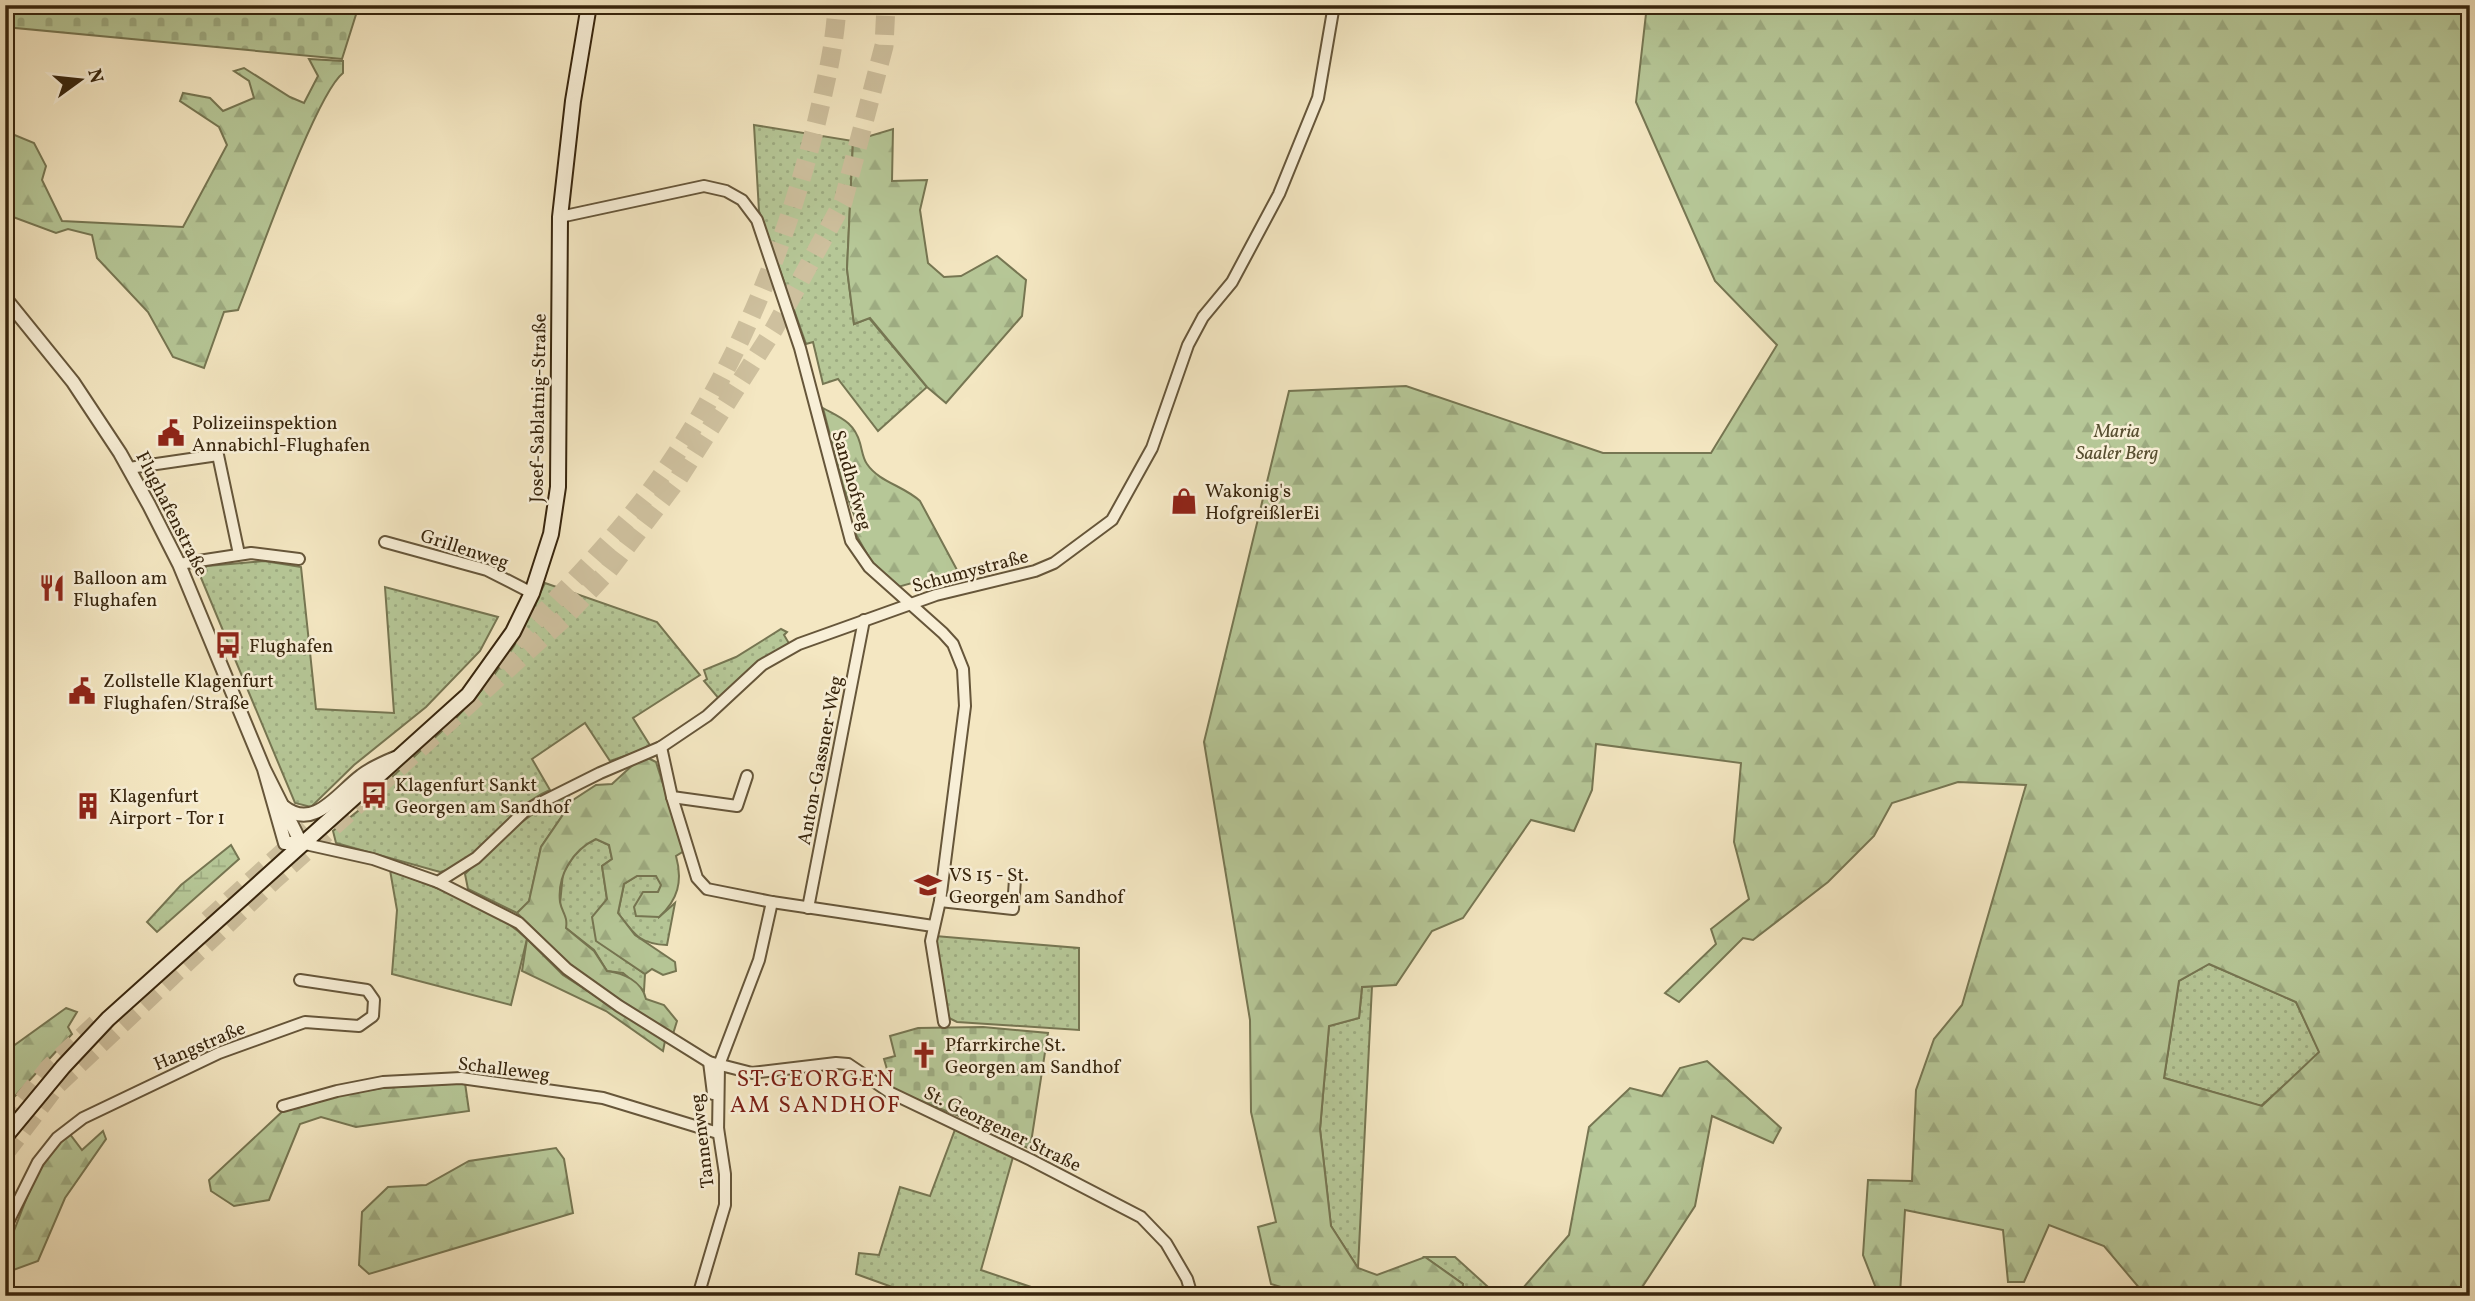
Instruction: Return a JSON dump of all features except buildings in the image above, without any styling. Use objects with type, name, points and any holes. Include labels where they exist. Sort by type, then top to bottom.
[{"type":"main road","name":"Josef-Sablatnig-Straße","points":[[5,1137],[54,1077],[108,1019],[467,695],[513,632],[532,593],[551,534],[558,487],[560,217],[573,101],[589,5]]},
{"type":"street","name":"Schumystraße","points":[[438,882],[476,858],[526,810],[600,773],[661,747],[707,716],[747,677],[780,654],[864,620],[955,589],[1035,572],[1054,563],[1121,509],[1153,448],[1188,345],[1203,317],[1232,282],[1279,194],[1318,98],[1334,5]]},
{"type":"street","name":"Sandhofweg","points":[[560,217],[704,186],[726,191],[742,200],[757,220],[800,348],[851,541],[869,567],[953,644],[963,669],[965,706],[940,901],[931,941],[944,1022]]},
{"type":"street","name":"Flughafenstraße","points":[[5,298],[73,382],[129,468],[179,564],[264,769],[302,843],[285,843],[264,769]]},
{"type":"street","points":[[129,468],[218,455],[239,555]]},
{"type":"street","name":"Grillenweg","points":[[385,542],[487,570],[532,593]]},
{"type":"street","points":[[179,564],[239,555],[299,559]]},
{"type":"street","name":"Anton-Gassner-Weg","points":[[808,908],[864,620]]},
{"type":"street","points":[[661,747],[672,797],[697,878],[707,889],[808,908],[933,926]]},
{"type":"street","points":[[283,806],[301,816],[317,813],[362,775],[401,755]]},
{"type":"street","points":[[672,797],[737,806],[747,776]]},
{"type":"street","points":[[302,843],[373,859],[438,882]]},
{"type":"street","points":[[940,901],[1013,909],[1015,880]]},
{"type":"street","name":"St. Georgener Straße","points":[[438,882],[519,923],[577,976],[619,1006],[714,1064],[752,1073],[836,1063],[848,1065],[891,1093],[1031,1160],[1141,1217],[1166,1243],[1187,1279],[1192,1296]]},
{"type":"street","name":"Tannenweg","points":[[698,1296],[725,1205],[725,1174],[718,1133],[714,1064],[759,960],[772,902]]},
{"type":"street","name":"Hangstraße","points":[[5,1228],[38,1162],[57,1138],[83,1118],[219,1053],[305,1023],[359,1026],[373,1016],[374,1000],[367,990],[300,980]]},
{"type":"street","name":"Schalleweg","points":[[283,1106],[383,1082],[461,1078],[603,1098],[718,1133]]},
{"type":"green space","points":[[5,5],[359,5],[342,59],[5,27]]},
{"type":"green space","name":"Maria Saaler Berg","points":[[1647,5],[2470,5],[2470,1296],[2146,1296],[2104,1246],[2049,1225],[2024,1282],[2008,1282],[2003,1230],[1905,1210],[1900,1294],[1879,1296],[1863,1255],[1868,1180],[1912,1181],[1916,1090],[1934,1039],[1962,1005],[2026,785],[1958,782],[1892,803],[1874,836],[1828,882],[1753,940],[1743,938],[1679,1002],[1665,993],[1716,944],[1711,929],[1749,899],[1734,842],[1741,763],[1596,744],[1592,790],[1574,831],[1531,820],[1463,918],[1432,931],[1396,985],[1362,987],[1359,1018],[1329,1026],[1320,1129],[1331,1226],[1358,1268],[1377,1275],[1425,1257],[1463,1284],[1462,1296],[1295,1296],[1291,1290],[1271,1284],[1258,1227],[1276,1222],[1251,1112],[1250,1020],[1204,742],[1289,391],[1406,386],[1603,453],[1711,453],[1777,345],[1715,281],[1636,102]],"holes":[[[2209,964],[2296,1002],[2319,1052],[2262,1106],[2164,1078],[2179,981]]]},
{"type":"green space","points":[[309,59],[343,61],[343,73],[317,113],[238,310],[224,312],[204,368],[173,357],[148,312],[97,258],[92,235],[68,229],[56,233],[5,214],[5,131],[34,143],[46,166],[42,180],[62,221],[183,227],[227,145],[219,127],[180,101],[183,93],[210,98],[223,111],[254,98],[249,81],[234,71],[244,68],[304,103],[318,76]]},
{"type":"green space","points":[[754,125],[853,141],[847,269],[854,324],[869,318],[927,387],[878,431],[838,379],[823,384],[813,342],[806,344],[759,211]]},
{"type":"green space","points":[[893,129],[892,181],[927,180],[920,210],[928,263],[944,277],[961,276],[997,256],[1026,280],[1022,316],[946,403],[927,387],[870,318],[854,324],[847,269],[853,141]]},
{"type":"green space","points":[[823,408],[846,421],[854,430],[864,460],[872,470],[920,501],[964,583],[937,576],[898,587],[871,561],[854,531],[856,520],[843,486]]},
{"type":"green space","points":[[264,561],[301,567],[316,709],[394,713],[385,587],[498,617],[480,651],[426,707],[354,765],[311,807],[295,803],[199,573],[207,566]]},
{"type":"green space","points":[[545,583],[657,622],[700,675],[633,718],[651,747],[610,761],[585,723],[532,759],[550,790],[519,810],[469,857],[440,872],[336,843],[333,831],[383,791],[391,778],[456,718],[490,681],[514,646]]},
{"type":"green space","points":[[781,629],[787,632],[784,635],[790,645],[752,670],[720,700],[704,681],[707,679],[704,670],[736,657]]},
{"type":"green space","points":[[648,758],[656,762],[684,851],[676,856],[679,882],[671,904],[659,917],[636,916],[634,907],[643,892],[658,892],[661,885],[656,876],[637,876],[624,884],[618,913],[635,935],[675,962],[676,971],[663,975],[652,969],[645,974],[596,941],[592,917],[607,899],[602,866],[612,859],[609,845],[596,839],[580,850],[564,873],[560,902],[566,917],[566,928],[594,951],[607,971],[631,979],[640,987],[646,999],[664,1005],[677,1021],[673,1034],[568,963],[517,913],[529,901],[541,847],[573,800],[596,785],[612,784],[636,762]]},
{"type":"green space","points":[[566,795],[573,800],[541,847],[529,902],[517,913],[468,889],[465,874],[524,820]]},
{"type":"green space","points":[[596,839],[609,845],[612,859],[602,866],[607,899],[596,940],[645,974],[644,991],[623,973],[607,971],[594,950],[566,928],[560,904],[563,873],[579,847]]},
{"type":"green space","points":[[231,845],[239,859],[157,932],[147,922],[181,885]]},
{"type":"green space","points":[[390,870],[480,907],[497,916],[527,939],[511,1005],[392,974],[397,910]]},
{"type":"green space","points":[[637,876],[656,876],[662,885],[658,892],[659,917],[675,903],[667,945],[643,940],[628,927],[618,913],[624,884]]},
{"type":"green space","points":[[935,936],[1079,948],[1079,1030],[957,1022],[947,1017]]},
{"type":"green space","points":[[527,939],[563,975],[665,1041],[663,1051],[606,1011],[522,971]]},
{"type":"green space","points":[[2209,964],[2296,1002],[2320,1053],[2261,1106],[2164,1078],[2179,981]]},
{"type":"green space","points":[[1372,986],[1358,1268],[1331,1226],[1320,1129],[1329,1026],[1359,1018],[1362,987]]},
{"type":"green space","points":[[66,1008],[77,1012],[68,1027],[72,1034],[5,1107],[5,1052]]},
{"type":"green space","points":[[983,1027],[1048,1033],[1030,1149],[964,1118],[893,1090],[884,1059],[895,1056],[890,1036],[918,1028]]},
{"type":"green space","points":[[1707,1061],[1781,1128],[1773,1143],[1712,1116],[1695,1206],[1639,1292],[1646,1296],[1516,1296],[1569,1235],[1589,1127],[1630,1088],[1662,1096],[1680,1068]]},
{"type":"green space","points":[[465,1083],[469,1111],[356,1127],[321,1117],[300,1124],[269,1200],[234,1206],[211,1191],[209,1180],[284,1110],[334,1096],[382,1088]]},
{"type":"green space","points":[[956,1127],[1013,1157],[981,1270],[1034,1288],[1032,1296],[917,1296],[856,1274],[859,1253],[879,1255],[900,1187],[930,1196]]},
{"type":"green space","points":[[103,1131],[106,1139],[65,1198],[38,1261],[5,1273],[5,1241],[11,1238],[34,1182],[49,1155],[69,1133],[82,1150]]},
{"type":"green space","points":[[556,1148],[564,1159],[573,1213],[369,1274],[359,1265],[362,1212],[388,1187],[426,1185],[469,1161]]},
{"type":"green space","points":[[1425,1257],[1455,1257],[1498,1296],[1462,1296],[1463,1284]]},
{"type":"tunnel","points":[[495,663],[595,557],[651,490],[707,405],[731,360],[772,266],[804,169],[830,63],[837,5]]},
{"type":"tunnel","points":[[5,1153],[57,1085],[273,881],[563,619],[608,571],[678,479],[774,329],[843,202],[884,46],[886,5]]},
{"type":"tunnel","points":[[208,920],[344,797]]},
{"type":"tunnel","points":[[5,1123],[49,1068],[99,1021]]},
{"type":"place","name":"Polizeiinspektion Annabichl-Flughafen","points":[[171,433]]},
{"type":"place","name":"Wakonig's HofgreißlerEi","points":[[1184,501]]},
{"type":"place","name":"Balloon am Flughafen","points":[[52,588]]},
{"type":"place","name":"Flughafen","points":[[228,645]]},
{"type":"place","name":"Zollstelle Klagenfurt Flughafen/Straße","points":[[82,691]]},
{"type":"place","name":"Klagenfurt Sankt Georgen am Sandhof","points":[[374,795]]},
{"type":"place","name":"Klagenfurt Airport - Tor 1","points":[[88,806]]},
{"type":"place","name":"VS 15 - St. Georgen am Sandhof","points":[[928,885]]},
{"type":"place","name":"Pfarrkirche St. Georgen am Sandhof","points":[[924,1055]]},
{"type":"district","name":"ST.GEORGEN AM SANDHOF","points":[[816,1091]]}]
